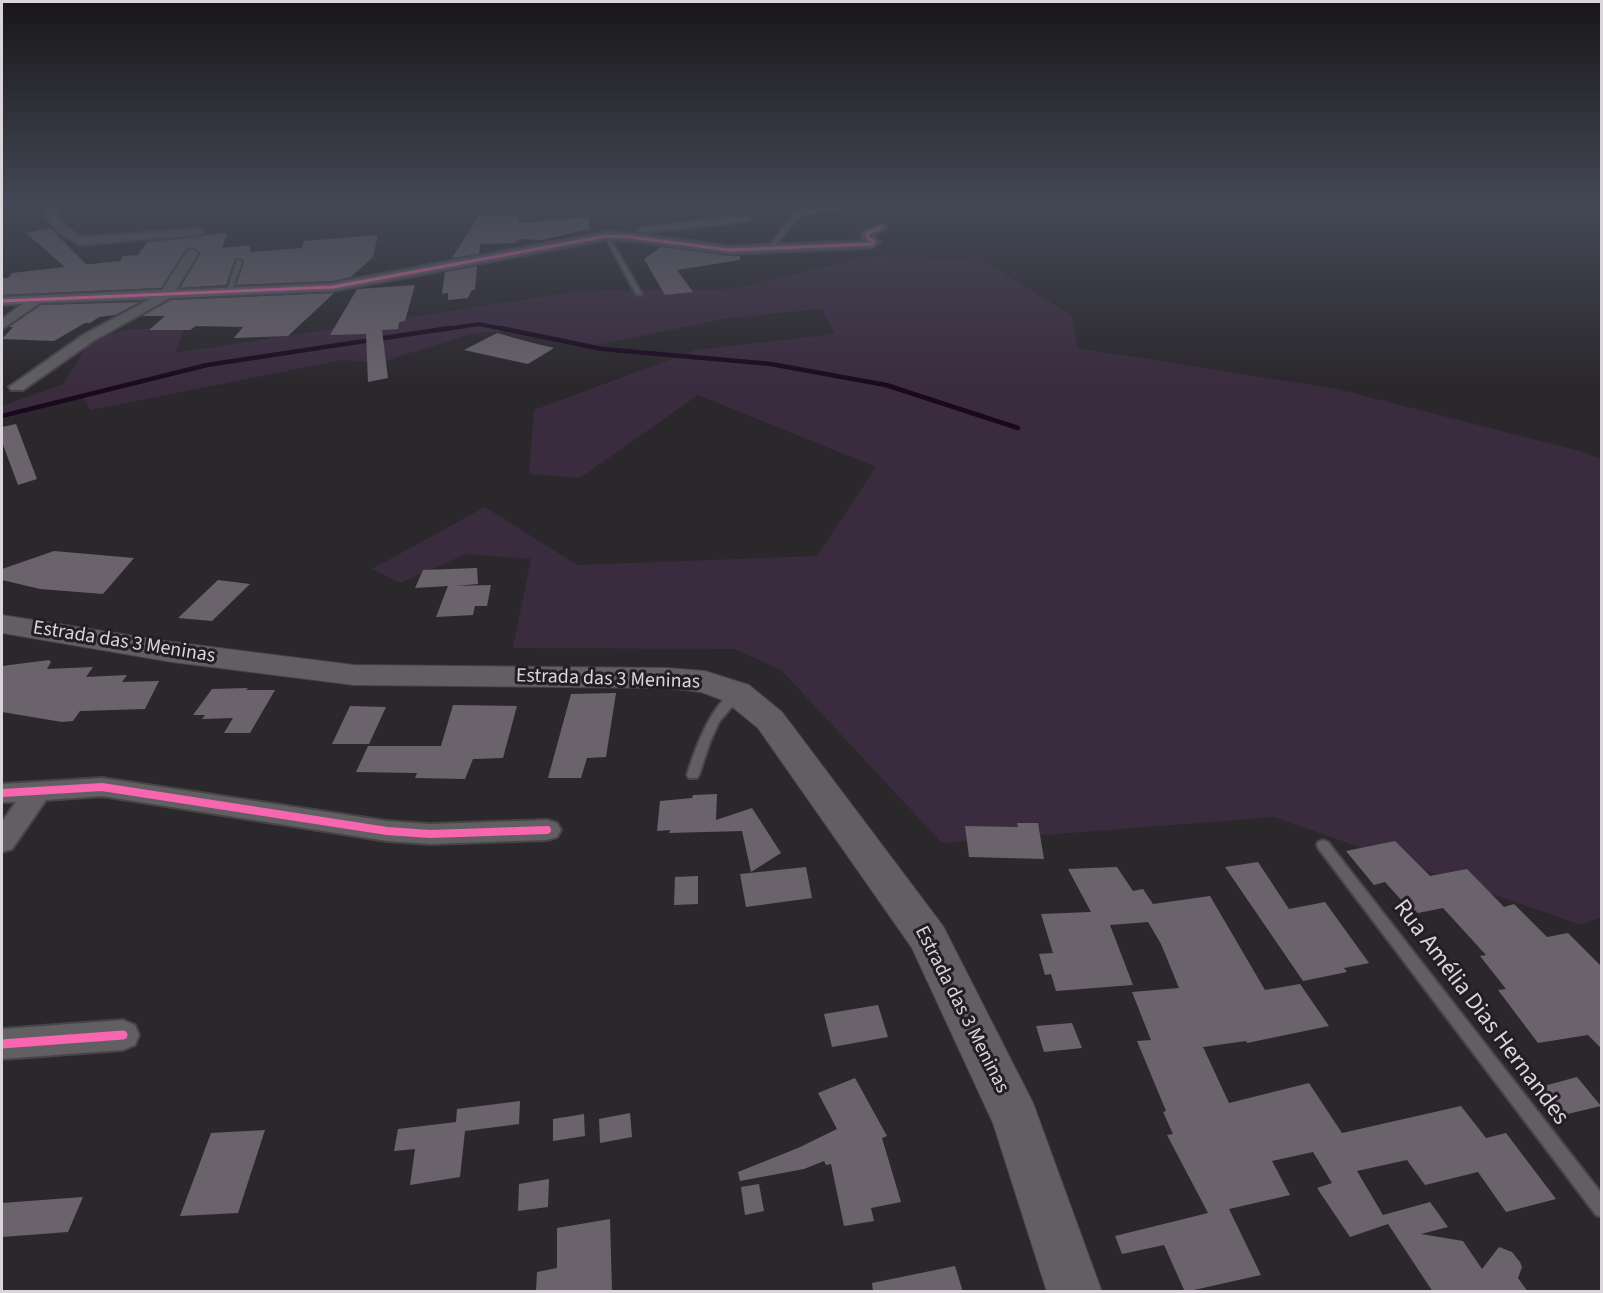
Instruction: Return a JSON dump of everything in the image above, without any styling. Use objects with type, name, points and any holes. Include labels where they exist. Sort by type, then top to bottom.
[{"type":"main road","name":"Estrada das 3 Meninas","points":[[2,624],[172,652],[354,675],[666,678],[705,682],[737,693],[770,720],[928,938],[1016,1119],[1075,1292]]},
{"type":"street","points":[[17,387],[88,338],[165,296],[183,267]]},
{"type":"street","points":[[2,301],[302,290],[360,283],[442,267]]},
{"type":"street","points":[[2,325],[36,300]]},
{"type":"street","points":[[2,793],[102,787],[387,831],[430,834],[547,830]]},
{"type":"street","points":[[2,842],[38,791]]},
{"type":"street","points":[[2,1044],[123,1035]]},
{"type":"lane","points":[[228,293],[237,267]]},
{"type":"lane","points":[[624,267],[639,294]]},
{"type":"lane","points":[[693,775],[707,733],[718,712],[737,693]]},
{"type":"lane","name":"Rua Amélia Dias Hernandes","points":[[1323,845],[1602,1209]]},
{"type":"shaded area","points":[[822,267],[994,267],[1071,315],[1078,348],[1337,389],[1580,451],[1601,459],[1601,917],[1581,925],[1274,817],[942,843],[781,670],[735,649],[513,648],[531,559],[466,554],[400,583],[372,569],[485,507],[577,565],[817,556],[876,467],[698,395],[580,478],[529,474],[534,410],[696,350],[835,334],[821,309],[728,318],[587,347],[521,331],[473,333],[379,363],[342,360],[91,410],[83,398],[2,419],[2,406],[63,384],[93,337],[134,329],[184,329],[175,353],[580,291],[733,289]]},
{"type":"building","points":[[62,267],[174,267],[161,288],[2,295],[2,278],[8,278],[12,273]]},
{"type":"building","points":[[192,267],[232,267],[226,285],[180,288]]},
{"type":"building","points":[[242,267],[362,267],[351,277],[333,281],[236,285]]},
{"type":"building","points":[[477,267],[475,290],[472,290],[468,298],[448,300],[448,293],[442,294],[445,272]]},
{"type":"building","points":[[649,267],[694,267],[677,270],[693,292],[665,295]]},
{"type":"building","points":[[415,285],[405,321],[399,322],[398,329],[382,330],[388,378],[368,382],[366,334],[330,335],[357,289]]},
{"type":"building","points":[[334,293],[288,336],[234,338],[243,327],[196,326],[190,330],[149,330],[165,316],[142,316],[171,300]]},
{"type":"building","points":[[140,302],[115,315],[99,317],[90,323],[85,323],[54,341],[2,339],[13,327],[9,327],[41,305]]},
{"type":"building","points":[[497,333],[554,348],[528,364],[464,350]]},
{"type":"building","points":[[16,424],[37,479],[18,485],[2,442],[2,427]]},
{"type":"building","points":[[54,551],[134,558],[103,594],[40,589],[2,580],[2,569]]},
{"type":"building","points":[[477,568],[478,584],[456,586],[491,585],[487,606],[475,606],[473,615],[436,617],[448,586],[415,588],[423,570]]},
{"type":"building","points":[[218,580],[250,584],[212,621],[178,618]]},
{"type":"building","points":[[49,660],[51,662],[47,669],[93,667],[86,677],[127,675],[122,682],[159,681],[145,709],[80,711],[73,721],[62,722],[2,712],[2,666]]},
{"type":"building","points":[[248,688],[246,690],[275,690],[250,733],[224,733],[233,718],[202,719],[205,715],[193,715],[212,689]]},
{"type":"building","points":[[616,693],[606,757],[587,758],[581,778],[548,778],[571,694]]},
{"type":"building","points":[[453,705],[517,706],[503,758],[473,759],[465,779],[415,778],[417,773],[356,772],[368,746],[441,746]]},
{"type":"building","points":[[350,706],[386,707],[369,744],[332,744]]},
{"type":"building","points":[[717,794],[716,820],[752,808],[781,853],[751,872],[742,831],[669,833],[670,830],[657,831],[660,801],[692,798],[693,795]]},
{"type":"building","points":[[1017,823],[1038,823],[1044,859],[969,857],[965,826],[1018,827]]},
{"type":"building","points":[[1395,841],[1430,876],[1467,869],[1504,907],[1514,904],[1547,937],[1568,933],[1602,967],[1602,1049],[1588,1035],[1538,1043],[1498,990],[1506,989],[1480,956],[1486,955],[1443,908],[1418,913],[1415,910],[1411,911],[1385,882],[1374,885],[1346,851]]},
{"type":"building","points":[[1258,862],[1289,909],[1325,902],[1369,963],[1344,968],[1347,972],[1303,981],[1225,867]]},
{"type":"building","points":[[806,867],[812,898],[746,907],[740,874]]},
{"type":"building","points":[[1117,867],[1133,891],[1143,889],[1153,904],[1210,896],[1265,990],[1300,984],[1329,1026],[1247,1043],[1246,1041],[1203,1047],[1229,1103],[1309,1083],[1342,1133],[1461,1106],[1486,1138],[1506,1133],[1556,1199],[1506,1212],[1478,1172],[1425,1185],[1407,1160],[1357,1171],[1383,1215],[1430,1202],[1448,1227],[1421,1234],[1463,1241],[1482,1269],[1499,1247],[1512,1252],[1522,1267],[1518,1278],[1528,1292],[1433,1292],[1388,1224],[1350,1237],[1317,1188],[1332,1183],[1313,1152],[1272,1161],[1290,1195],[1229,1209],[1261,1275],[1185,1292],[1164,1245],[1122,1254],[1115,1236],[1208,1213],[1167,1135],[1173,1134],[1163,1112],[1166,1111],[1137,1041],[1151,1040],[1132,992],[1179,988],[1161,944],[1148,922],[1110,925],[1133,985],[1056,991],[1051,974],[1045,975],[1039,954],[1053,953],[1041,914],[1091,912],[1068,869]]},
{"type":"building","points":[[698,876],[698,904],[674,905],[675,877]]},
{"type":"building","points":[[878,1005],[888,1037],[832,1047],[824,1014]]},
{"type":"building","points":[[1072,1023],[1082,1048],[1044,1052],[1036,1026]]},
{"type":"building","points":[[1577,1077],[1601,1106],[1555,1117],[1533,1089]]},
{"type":"building","points":[[855,1078],[887,1136],[882,1138],[901,1202],[871,1208],[874,1221],[844,1226],[831,1164],[826,1165],[824,1161],[804,1169],[740,1181],[738,1172],[798,1148],[837,1129],[818,1093]]},
{"type":"building","points":[[520,1101],[519,1124],[465,1131],[460,1177],[410,1185],[415,1149],[394,1151],[398,1129],[456,1122],[457,1109]]},
{"type":"building","points":[[630,1113],[632,1137],[600,1143],[599,1119]]},
{"type":"building","points":[[584,1114],[585,1136],[553,1141],[553,1119]]},
{"type":"building","points":[[265,1130],[238,1213],[180,1216],[211,1133]]},
{"type":"building","points":[[549,1179],[548,1207],[518,1211],[519,1184]]},
{"type":"building","points":[[759,1184],[764,1211],[745,1215],[741,1187]]},
{"type":"building","points":[[83,1197],[68,1232],[2,1237],[2,1203]]},
{"type":"building","points":[[610,1219],[612,1292],[536,1292],[537,1272],[557,1268],[557,1228]]},
{"type":"building","points":[[955,1266],[963,1292],[873,1292],[872,1283]]},
{"type":"waterway","points":[[440,330],[479,324],[508,330]]},
{"type":"waterway","points":[[2,416],[207,365],[450,328]]},
{"type":"waterway","points":[[500,328],[602,349],[771,364],[886,385],[1018,428]]},
{"type":"cycle path","points":[[2,301],[333,287],[438,267]]},
{"type":"cycle path","points":[[2,793],[102,787],[387,831],[430,834],[547,830]]},
{"type":"cycle path","points":[[2,1044],[123,1035]]}]
